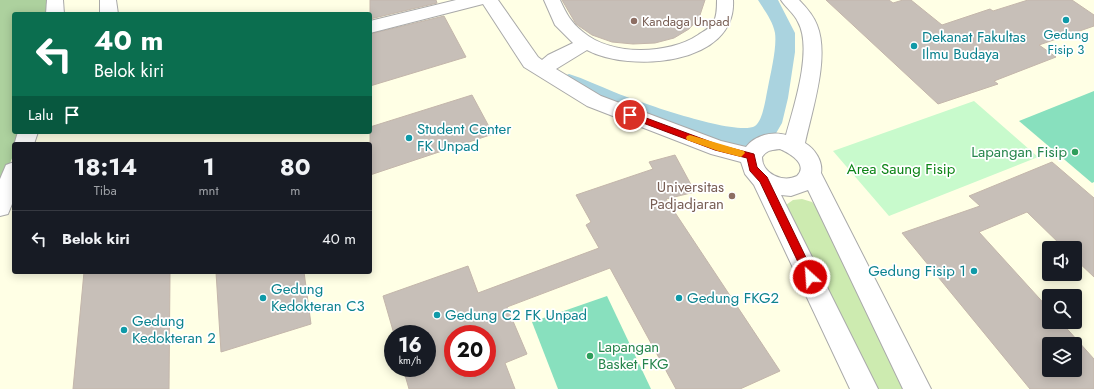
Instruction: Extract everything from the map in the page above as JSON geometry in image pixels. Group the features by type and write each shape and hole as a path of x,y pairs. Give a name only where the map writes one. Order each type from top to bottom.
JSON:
{"lane":[{"path":"54,12 55,0"},
{"path":"108,0 109,12"},
{"path":"372,26 478,0"},
{"path":"489,0 531,62 594,101 718,148 751,156"},
{"path":"552,0 557,16 569,31 587,43 610,52 636,56 662,56 686,50 706,41 719,28 726,13 725,0"},
{"path":"789,0 807,22 810,30 812,58 794,146"},
{"path":"543,70 555,60 587,43"},
{"path":"864,389 763,180 753,168 751,156 756,147 767,142 781,141 794,146 805,154 810,164 811,174 917,389"},
{"path":"763,180 774,185 786,187 797,186 806,181 811,174"},
{"path":"0,207 12,176"}],"shaded area":[{"name":"Universitas Padjadjaran","path":"0,0 1094,0 1094,389 0,389"}],"green space":[{"path":"0,0 51,0 51,12 12,12 12,134 20,134 18,142 12,142 12,158 0,190"},
{"name":"Lapangan Fisip","path":"1094,91 1094,182 1092,183 1019,121"},
{"name":"Area Saung Fisip","path":"974,101 1038,157 889,216 833,151"},
{"path":"802,199 812,202 816,206 907,389 869,389 786,209 786,205 793,200"},
{"name":"Lapangan Basket FKG","path":"607,296 651,389 558,389 532,322"}],"building":[{"path":"370,0 436,0 437,3 372,19 372,12 370,12"},
{"name":"Kandaga Unpad","path":"562,0 705,0 699,18 689,29 674,38 655,43 633,44 612,42 592,35 576,24"},
{"path":"826,0 889,0 893,3 903,0 911,0 942,25 990,9 993,11 1028,0 1072,0 1094,15 1094,26 1039,45 1056,57 994,81 998,84 938,104"},
{"path":"444,16 466,57 372,85 372,34"},
{"name":"Student Center FK Unpad","path":"472,95 493,134 372,174 372,142 370,142 370,134 372,134 372,126"},
{"path":"675,155 695,192 666,199 780,371 740,389 676,389 610,268 507,307 527,354 505,363 515,389 409,389 406,377 436,377 436,325 391,325 383,296 468,266 478,293 599,248 586,225 591,222 576,195 653,169 649,162"},
{"name":"Gedung Fisip 1","path":"1052,162 1094,198 1094,277 1082,266 1082,241 1057,241 1027,212 979,232 1042,301 1042,329 1067,329 1074,337 1042,337 1042,377 1082,377 1082,346 1094,359 1094,389 1030,389 902,233 980,206 969,196"},
{"name":"Gedung Kedokteran 2","path":"84,274 170,274 169,389 73,389"},
{"name":"Gedung Kedokteran C3","path":"216,274 304,274 311,324 221,352"}],"waterway":[{"path":"569,82 626,105 723,135 746,137 758,135 767,129 773,113 780,82 785,40 784,29 768,0"}],"slow traffic":[{"path":"690,138 718,148 741,153"}],"place":[{"name":"Gedung Fisip 3","path":"1066,20"},
{"name":"Kandaga Unpad","path":"634,21"},
{"name":"Dekanat Fakultas Ilmu Budaya","path":"914,46"},
{"name":"Student Center FK Unpad","path":"409,138"},
{"name":"Lapangan Fisip","path":"1075,152"},
{"name":"Universitas Padjadjaran","path":"732,196"},
{"name":"Gedung Fisip 1","path":"974,271"},
{"name":"Gedung Kedokteran C3","path":"263,298"},
{"name":"Gedung FKG2","path":"679,298"},
{"name":"Gedung C2 FK Unpad","path":"437,315"},
{"name":"Gedung Kedokteran 2","path":"124,330"},
{"name":"Lapangan Basket FKG","path":"590,356"}],"route":[{"path":"630,115 718,148 751,156 753,168 763,180 810,277"}]}
